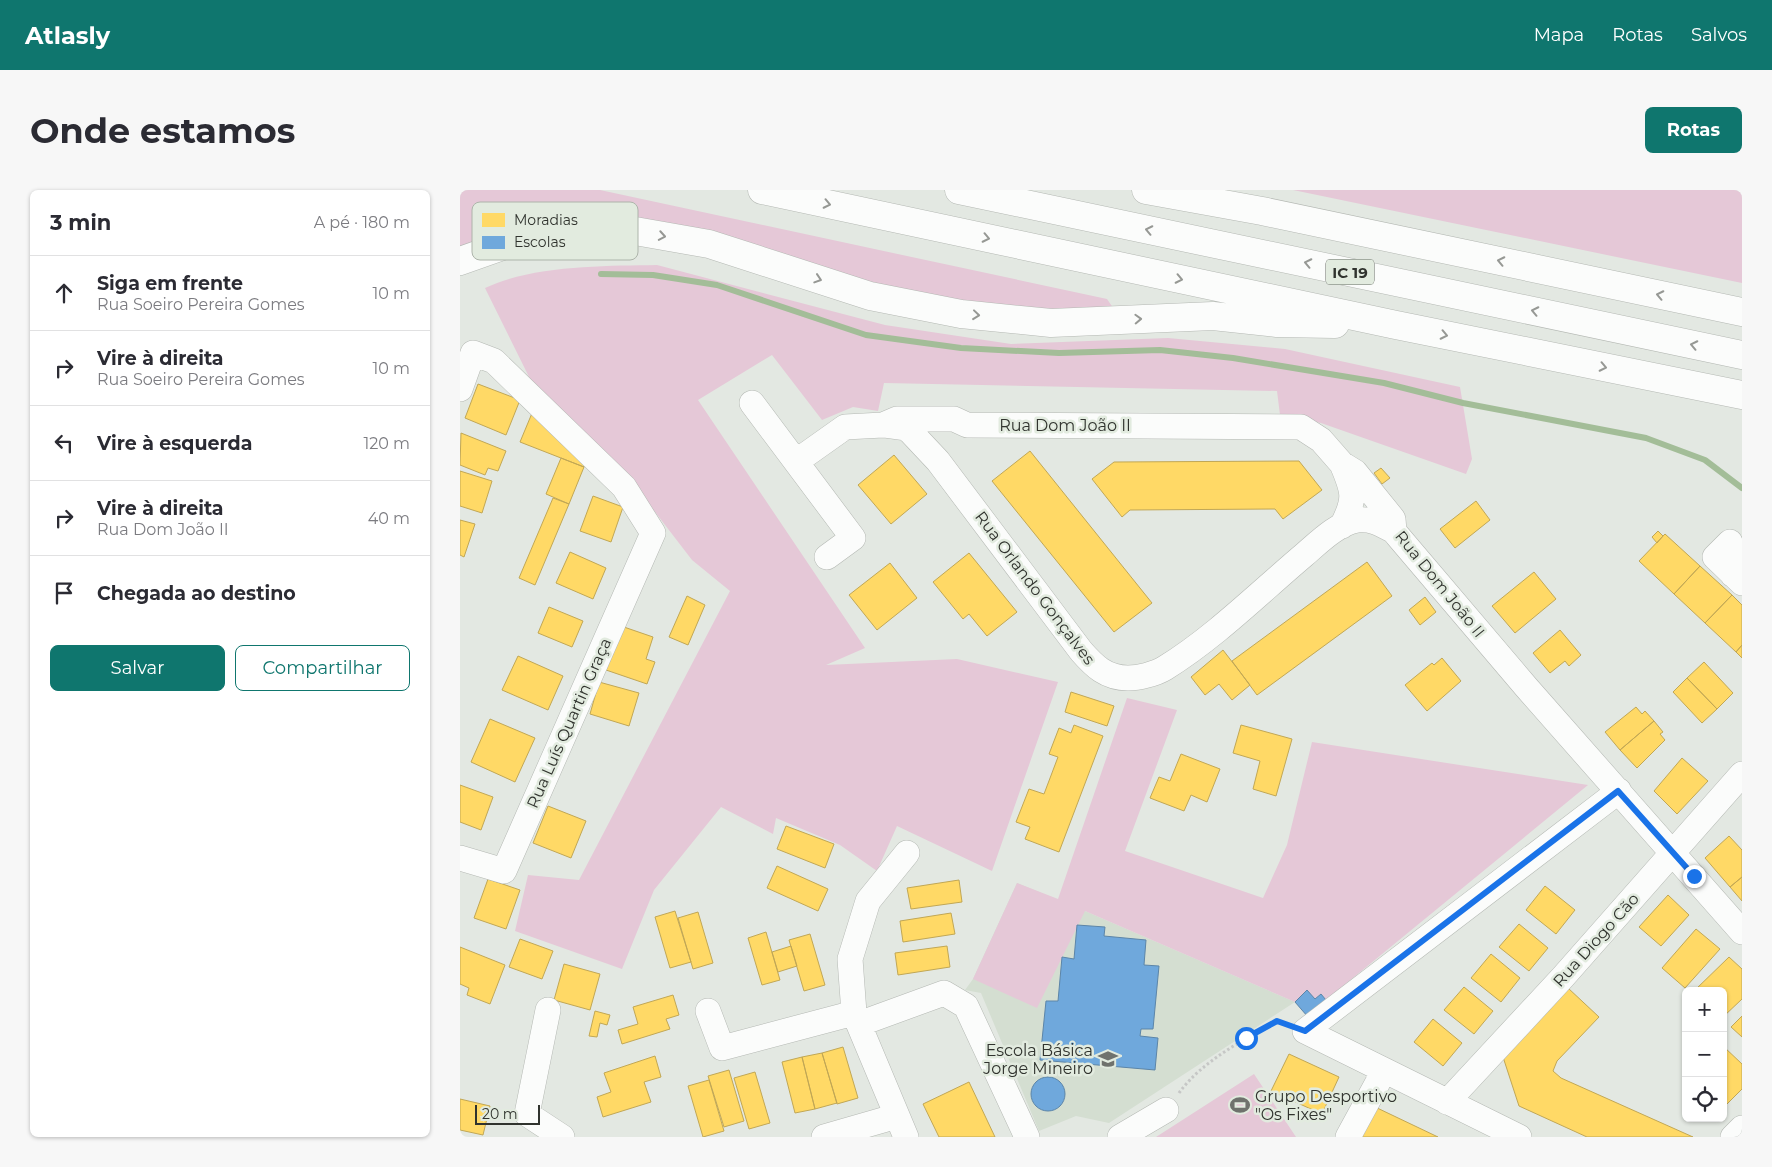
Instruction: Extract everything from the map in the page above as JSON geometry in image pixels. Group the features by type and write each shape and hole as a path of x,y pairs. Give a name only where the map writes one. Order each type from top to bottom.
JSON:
{"highway":[{"path":"762,190 1396,325 1742,395"},
{"name":"IC 19","path":"959,190 1742,355"},
{"path":"1146,190 1262,211 1742,312"},
{"path":"1205,190 1262,211"},
{"path":"638,232 709,244 870,296 961,314 1051,322 1213,316 1277,323 1396,325"},
{"path":"460,261 472,257"}],"street":[{"name":"Rua Luís Quartin Graça","path":"460,389 473,354 494,360 624,487 653,533 504,871 460,858"},
{"path":"752,403 853,538 827,557"},
{"name":"Rua Dom João II","path":"797,461 845,427 884,425 897,419 954,419 967,425 1284,425 1301,427 1321,440 1342,464 1355,472 1393,519 1394,531 1742,932"},
{"name":"Rua Orlando Gonçalves","path":"884,425 907,428 938,461 1081,651 1095,668 1112,676 1128,678 1164,669 1211,634 1320,541 1342,526 1358,520 1375,521 1394,531"},
{"path":"938,461 940,444 948,432 967,425"},
{"path":"1342,464 1352,487 1352,506 1342,526"},
{"name":"Rua Diogo Cão","path":"1447,1102 1674,853 1742,774"},
{"path":"1519,1137 1305,1031 1618,791"},
{"path":"824,1137 901,1126 857,1018 850,959 868,902 907,853"},
{"path":"708,1011 722,1048 857,1018 944,993 966,1006 1028,1137"},
{"path":"548,1010 527,1114 562,1137"},
{"path":"1348,1137 1384,1071"},
{"path":"1120,1137 1166,1110"},
{"path":"1733,1137 1742,1128"}],"path":[{"path":"1166,1110 1184,1086 1203,1069 1246,1038 1277,1021 1305,1031"}],"shaded area":[{"path":"460,190 600,190 1107,299 1116,312 972,308 863,284 772,250 638,224 638,202 472,202 472,245 460,251"},
{"path":"1293,190 1742,190 1742,283"},
{"path":"657,265 885,325 1011,344 1168,338 1285,349 1460,387 1472,459 1466,474 1321,423 1280,415 1277,391 884,383 878,411 853,407 822,420 772,355 698,400 865,648 826,665 957,659 1058,682 992,871 897,826 877,871 840,845 776,818 773,834 721,807 654,890 622,969 515,931 528,875 579,880 730,591 692,560 632,482 535,389 485,288 504,280 547,271 570,268"},
{"path":"1127,698 1177,710 1125,851 1263,898 1287,845 1312,742 1588,785 1326,1000 1321,994 1315,999 1307,991 1295,1002 1085,911 1037,1008 973,979 1017,883 1058,899"},
{"name":"Escola Básica Jorge Mineiro","path":"1017,883 1295,1002 1109,1123 1076,1116 1039,1131 981,993 965,990 973,979"},
{"name":"Grupo Desportivo \"Os Fixes\"","path":"1254,1074 1296,1137 1156,1137"}],"building: Moradias":[{"path":"478,384 520,400 506,435 465,418"},
{"path":"535,406 589,454 584,467 520,442"},
{"path":"461,433 506,451 498,471 488,468 485,475 460,465"},
{"path":"1030,451 1152,603 1114,632 992,481"},
{"path":"894,455 927,494 891,524 858,485"},
{"path":"561,458 584,467 569,504 546,494"},
{"path":"1299,461 1322,490 1283,519 1275,509 1130,510 1122,517 1092,479 1114,462"},
{"path":"1381,468 1390,478 1382,484 1374,473"},
{"path":"460,471 492,481 482,513 460,506"},
{"path":"593,496 623,507 611,542 580,531"},
{"path":"553,498 569,504 535,585 519,578"},
{"path":"1476,501 1490,520 1455,548 1440,529"},
{"path":"460,520 475,524 464,557 460,555"},
{"path":"1658,531 1663,536 1657,543 1652,537"},
{"path":"1665,534 1700,566 1674,594 1639,561"},
{"path":"570,552 606,568 593,599 556,583"},
{"path":"969,553 1017,612 987,636 969,614 963,619 933,582"},
{"path":"1367,562 1392,596 1257,695 1232,661"},
{"path":"890,563 917,598 877,630 849,595"},
{"path":"1700,566 1732,595 1705,623 1674,594"},
{"path":"1534,572 1556,599 1515,633 1492,606"},
{"path":"1732,595 1742,605 1742,645 1736,652 1705,623"},
{"path":"687,596 705,605 688,645 669,637"},
{"path":"1425,597 1436,612 1420,625 1409,610"},
{"path":"549,607 583,621 572,647 538,633"},
{"path":"621,626 653,637 646,659 655,662 647,684 606,670"},
{"path":"1560,630 1581,655 1569,666 1565,661 1550,673 1533,653"},
{"path":"1742,645 1742,658 1736,652"},
{"path":"1223,650 1250,685 1232,700 1219,684 1205,695 1191,677"},
{"path":"518,656 563,676 548,710 502,690"},
{"path":"1442,658 1461,681 1427,711 1405,685 1432,663 1434,665"},
{"path":"1704,662 1733,693 1717,709 1687,678"},
{"path":"1687,678 1717,709 1702,723 1673,692"},
{"path":"599,682 639,693 629,726 590,714"},
{"path":"1071,692 1114,706 1107,726 1065,712"},
{"path":"1636,707 1642,714 1645,711 1654,721 1620,750 1605,732"},
{"path":"490,719 535,738 515,782 471,762"},
{"path":"1654,721 1663,732 1660,734 1665,740 1637,768 1620,750"},
{"path":"1074,725 1103,736 1059,852 1025,839 1030,827 1016,822 1029,789 1044,794 1058,757 1049,754 1059,728 1071,733"},
{"path":"1241,725 1292,739 1276,796 1253,789 1260,761 1233,753"},
{"path":"1181,754 1220,769 1207,802 1191,795 1184,811 1150,798 1159,777 1170,781"},
{"path":"1682,758 1708,781 1677,814 1654,791"},
{"path":"460,785 493,797 481,830 460,822"},
{"path":"548,806 586,821 571,858 533,843"},
{"path":"786,826 834,844 825,868 777,849"},
{"path":"1729,836 1742,850 1742,877 1730,887 1705,858"},
{"path":"777,866 828,889 818,911 767,888"},
{"path":"1742,877 1742,901 1730,887"},
{"path":"488,879 520,890 506,929 474,918"},
{"path":"959,880 962,902 911,909 907,888"},
{"path":"1545,886 1575,910 1556,934 1526,910"},
{"path":"1668,895 1689,915 1661,946 1639,927"},
{"path":"675,911 691,962 670,968 655,917"},
{"path":"698,912 713,963 693,969 678,918"},
{"path":"951,913 955,934 903,942 900,921"},
{"path":"1519,924 1548,948 1529,971 1499,947"},
{"path":"1696,929 1720,949 1686,987 1662,968"},
{"path":"766,932 780,980 762,985 748,938"},
{"path":"810,934 825,985 804,991 789,940"},
{"path":"520,939 553,951 542,979 509,967"},
{"path":"791,946 797,966 778,972 772,952"},
{"path":"947,946 950,967 898,975 895,953"},
{"path":"460,947 505,965 490,1004 467,995 469,988 460,984"},
{"path":"1491,954 1520,978 1501,1002 1471,978"},
{"path":"1729,957 1742,969 1742,999 1727,1013 1727,987 1698,987"},
{"path":"564,964 600,974 590,1010 554,1000"},
{"path":"1464,987 1493,1011 1474,1034 1444,1010"},
{"path":"1568,988 1599,1017 1557,1061 1553,1071 1561,1078 1693,1137 1587,1137 1519,1106 1503,1057"},
{"path":"673,995 679,1015 666,1019 670,1029 622,1044 618,1030 638,1024 633,1007"},
{"path":"595,1011 610,1015 607,1025 600,1023 597,1037 589,1036"},
{"path":"1742,1016 1742,1037 1731,1027"},
{"path":"1433,1019 1462,1043 1443,1066 1414,1042"},
{"path":"843,1047 858,1098 837,1104 822,1053"},
{"path":"1727,1050 1742,1064 1742,1089 1727,1104"},
{"path":"822,1053 837,1103 815,1109 802,1057"},
{"path":"1289,1054 1339,1077 1322,1114 1271,1091"},
{"path":"655,1056 661,1077 644,1082 651,1102 603,1117 597,1097 611,1092 604,1073"},
{"path":"802,1057 815,1109 795,1113 782,1062"},
{"path":"729,1070 744,1121 724,1127 708,1076"},
{"path":"755,1072 770,1123 749,1129 734,1078"},
{"path":"709,1080 724,1131 703,1137 688,1086"},
{"path":"969,1082 995,1137 939,1137 923,1104"},
{"path":"460,1099 490,1106 483,1135 460,1130"},
{"path":"1373,1106 1438,1137 1360,1137"}],"building: Escolas":[{"path":"1077,925 1105,927 1104,936 1146,940 1144,965 1159,966 1153,1029 1141,1029 1140,1036 1158,1038 1155,1070 1040,1060 1046,1001 1058,1001 1062,957 1074,959"},
{"path":"1307,990 1315,999 1321,994 1326,1000 1308,1017 1295,1002"},
{"path":"1048,1077 1055,1078 1060,1082 1064,1087 1064,1101 1060,1106 1055,1110 1048,1111 1041,1110 1036,1106 1032,1101 1031,1094 1032,1087 1036,1082 1041,1078"}],"waterway":[{"path":"601,274 653,275 717,285 866,335 961,348 1059,353 1160,350 1233,358 1384,383 1463,403 1646,438 1705,460 1742,488"}],"place":[{"name":"Escola Básica Jorge Mineiro","path":"1108,1059"},
{"name":"Grupo Desportivo \"Os Fixes\"","path":"1240,1105"}],"route":[{"path":"1246,1038 1277,1021 1305,1031 1618,791 1694,876"}]}
